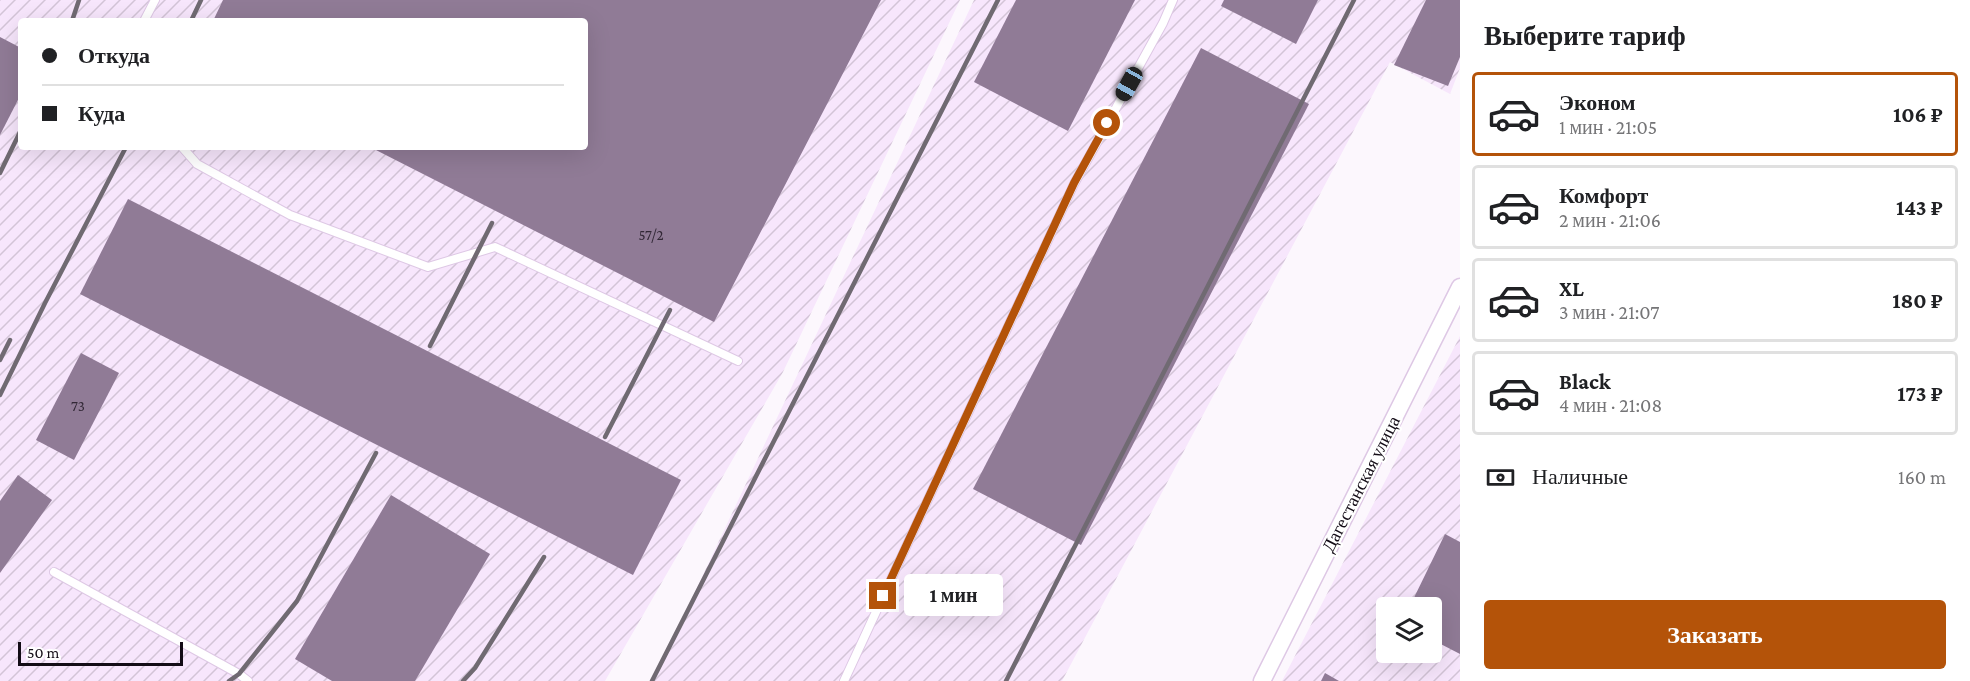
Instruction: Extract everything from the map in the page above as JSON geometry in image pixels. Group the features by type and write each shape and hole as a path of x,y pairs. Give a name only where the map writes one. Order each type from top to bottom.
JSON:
{"street":[{"name":"Дагестанская улица","path":"1262,681 1460,287"}],"lane":[{"path":"145,18 154,0"},
{"path":"844,681 1074,183 1163,23 1173,0"},
{"path":"185,150 197,164 290,215 428,267 495,247 738,361"},
{"path":"54,572 248,681"}],"shaded area":[{"path":"0,0 960,0 783,372 605,681 0,681"},
{"path":"974,0 1460,0 1460,68 1450,94 1390,62 1062,681 653,681"},
{"path":"1460,336 1460,681 1282,681"}],"building":[{"path":"223,0 881,0 714,322 376,150 588,150 588,18 214,18"},
{"path":"1016,0 1135,0 1068,131 974,82"},
{"path":"1224,0 1318,0 1296,44 1221,6"},
{"path":"1426,0 1460,0 1460,57 1448,86 1394,65"},
{"path":"0,37 18,46 18,100 0,135"},
{"path":"1201,48 1309,104 1081,545 973,489"},
{"path":"128,199 681,480 633,575 80,294"},
{"path":"81,353 119,373 74,460 36,440"},
{"path":"18,475 52,500 0,573 0,501"},
{"path":"391,495 490,554 415,681 332,681 295,659"},
{"path":"1445,534 1460,542 1460,654 1442,645 1442,597 1414,597"},
{"path":"1325,673 1339,681 1321,681"}],"railway":[{"path":"73,18 79,0"},
{"path":"192,18 201,0"},
{"path":"652,681 998,0"},
{"path":"1006,681 1354,0"},
{"path":"0,173 18,136"},
{"path":"0,395 124,150"},
{"path":"430,346 492,223"},
{"path":"605,437 670,310"},
{"path":"0,360 10,340"},
{"path":"229,681 239,674 297,601 376,453"},
{"path":"463,681 475,668 544,557"}],"route":[{"path":"883,596 1074,183 1107,123"}]}
